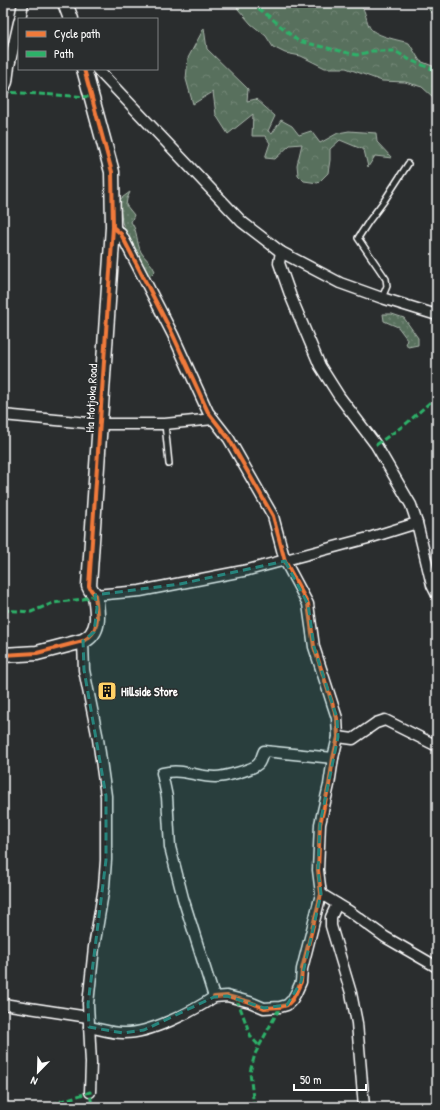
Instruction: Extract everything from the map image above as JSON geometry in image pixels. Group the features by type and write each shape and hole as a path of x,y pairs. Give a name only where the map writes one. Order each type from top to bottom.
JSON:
{"street":[{"path":"19,18 23,3"},
{"path":"65,3 71,18"},
{"path":"3,91 7,82 18,25"},
{"name":"Ha Motjoka Road","path":"83,641 94,632 97,616 95,595 89,586 99,455 99,424 113,227 112,172 84,70"},
{"path":"98,70 242,222 281,252 335,280 382,298 437,315"},
{"path":"3,1004 89,1022 123,1033 144,1030 192,1010 214,997 227,996 250,1002 264,1008 287,1005 292,1000 301,982 302,969 321,894 318,870 320,824 338,737 337,718 314,647 308,604 285,561 272,516 229,439 208,412 173,335 121,234 113,227"},
{"path":"281,252 279,263 291,297 320,366 339,396 376,445 411,506 432,585 437,595"},
{"path":"3,415 99,424 164,424 213,419"},
{"path":"95,595 140,591 285,561 417,524"},
{"path":"3,655 37,653 83,641 84,670 98,739 106,796 106,860 104,887 94,947 88,1004 91,1063 90,1092"},
{"path":"338,737 352,739 376,723 385,720 437,746"},
{"path":"214,997 183,898 170,847 167,796 162,773 186,771 215,777 247,770 259,763 264,751 333,758"},
{"path":"321,894 385,937 437,967"},
{"path":"337,904 331,917 331,926 351,993 357,1023 364,1107"}],"lane":[{"path":"382,298 387,286 386,279 358,238 408,164"},
{"path":"164,424 169,464"}],"highlighted area":[{"path":"285,561 308,604 314,647 337,718 338,737 320,824 318,870 321,894 301,982 287,1005 264,1008 227,996 214,997 144,1030 123,1033 89,1027 88,1004 106,860 106,796 84,670 83,641 94,632 97,608 95,595 180,584"}],"green space":[{"path":"236,3 358,3 364,11 371,29 381,35 409,43 420,61 437,69 437,107 433,97 422,87 405,82 382,81 346,68 325,68 301,56 285,53 273,47 266,36 251,24 238,9"},
{"path":"437,3 437,17 429,10 430,5"},
{"path":"204,28 207,49 248,89 247,101 256,99 275,116 268,131 272,134 281,120 292,126 299,135 311,131 320,143 338,133 349,131 376,133 377,142 392,158 375,156 368,167 364,150 340,140 330,149 328,173 318,183 304,181 298,175 297,165 302,144 290,145 275,159 265,158 270,143 265,136 252,136 253,114 228,134 216,115 213,92 193,104 186,79 188,58"},
{"path":"130,192 126,205 134,215 131,222 135,229 141,252 155,271 150,276 147,276 132,252 122,222 119,200"},
{"path":"383,314 392,314 404,318 418,338 418,345 408,347 406,343 407,339 398,327 384,321"}],"marked path":[{"path":"251,3 298,41 357,55 372,51 395,51 410,60 437,71"},
{"path":"3,92 91,97"},
{"path":"376,445 407,423 437,396"},
{"path":"3,610 31,612 53,603 83,599 95,595"},
{"path":"237,999 251,1037 259,1046"},
{"path":"254,1107 250,1072 255,1054 280,1007"},
{"path":"43,1107 90,1092 92,1107"}],"cycle path":[{"path":"3,655 37,653 83,641 93,632 97,621 95,595 89,586 113,227 112,172 84,70"},
{"path":"113,227 121,234 173,335 208,412 229,439 273,516 285,561 308,604 314,647 337,718 338,737 320,824 318,870 321,894 302,969 301,982 292,1000 287,1005 280,1007 264,1008 250,1002 227,996 214,997"}],"place":[{"name":"Hillside Store","path":"107,691"}]}
